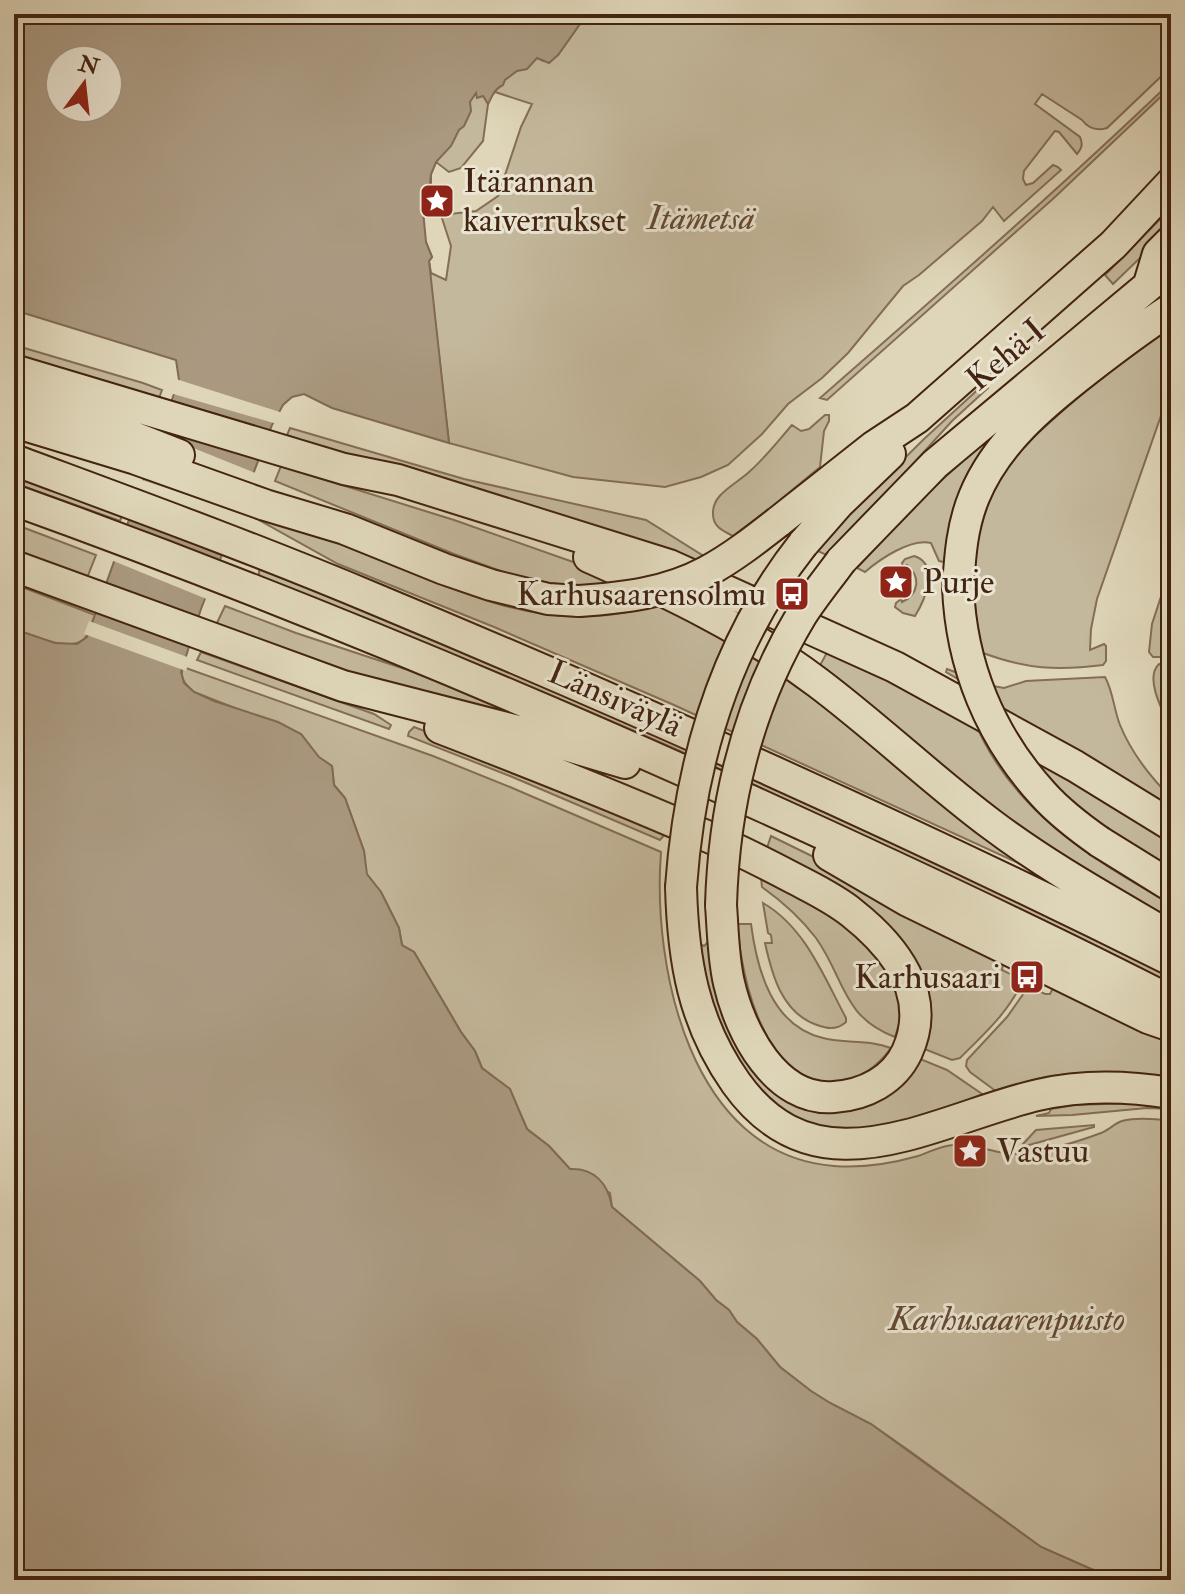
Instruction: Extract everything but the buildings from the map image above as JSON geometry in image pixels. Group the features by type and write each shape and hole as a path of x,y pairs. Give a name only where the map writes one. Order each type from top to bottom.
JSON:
{"highway":[{"name":"Kehä I","path":"917,418 1113,245 1171,183"},
{"path":"1138,330 1163,284 1158,254 1171,241"},
{"name":"Kehä I","path":"343,686 370,702 586,784 727,845 822,893 850,911 894,955 910,980 915,997 916,1025 905,1057 884,1081 866,1091 825,1098 802,1092 784,1081 767,1065 753,1044 729,985 721,905 724,853 729,817 734,786 751,720 790,635 841,561 935,464 1163,284"},
{"path":"1171,309 1138,330 1068,385 1023,424 994,460 974,496 967,518 958,587 959,616 968,661 989,715 1025,773 1045,797 1073,822 1132,864 1171,886"},
{"path":"14,370 344,469 398,480 669,565 895,667 1075,766 1171,825"},
{"path":"14,390 140,450 444,569 548,599 579,601 648,593 681,584 705,573 778,522 873,447 917,418"},
{"path":"917,418 886,459 838,504 803,544 770,589 716,701 693,791 681,887 682,925 690,977 706,1032 732,1077 762,1113 783,1128 832,1144 887,1140 1037,1095 1098,1088 1171,1093"},
{"path":"14,422 140,450"},
{"name":"Länsiväylä","path":"14,460 401,610 798,782 1171,960"},
{"path":"344,469 394,491 577,552 633,576 723,622 817,681 1014,840 1081,885 1171,937"},
{"name":"Länsiväylä","path":"14,500 115,536 375,638 637,749 936,885 1171,1001"},
{"path":"14,510 115,536"},
{"path":"14,566 343,686 535,736 659,775 805,841 908,901 1148,1018 1171,1026"}],"green space":[{"name":"Itämetsä","path":"587,14 896,14 906,18 908,14 1171,14 1171,67 1103,129 1090,127 1042,94 1035,104 1080,137 1082,146 1077,154 1055,131 1024,171 1023,179 1026,185 1033,183 1053,165 1061,170 1004,221 993,207 982,221 903,286 848,353 788,404 762,434 728,465 701,477 665,487 573,477 449,443 426,242 432,257 429,261 431,273 446,280 451,246 441,215 476,211 498,196 532,104 495,92 488,104 483,141 461,168 449,172 436,162 431,185 387,173 518,47 543,61 558,55"},
{"path":"1171,82 1171,87 1055,197 827,400 820,398 1041,202"},
{"path":"1171,208 1171,228 1113,284 1105,275"},
{"path":"1171,321 1171,387 1097,599 1091,629 1090,650 1104,644 1106,661 1103,665 1056,668 1013,662 983,653 975,604 976,555 987,507 997,485 1016,456 1037,434"},
{"path":"14,345 162,390 159,398 14,354"},
{"path":"984,384 988,388 952,421 829,556 813,549 924,439"},
{"path":"829,415 829,421 824,431 820,467 733,536 719,528 713,514 720,495 755,467 792,425 801,431 809,429"},
{"path":"290,428 464,479 646,520 710,560 694,561 300,440 287,435"},
{"path":"991,435 994,438 949,528 944,562 939,561 931,543 923,542 896,551 865,572 857,568 918,502"},
{"path":"281,466 454,520 610,575 757,652 1027,867 674,705 338,564 259,520 256,513 503,605 538,613 573,616 622,613 643,606 597,585 549,583 512,575 454,554 275,481"},
{"path":"14,475 122,516 120,521 14,483"},
{"path":"14,524 96,555 87,578 14,552"},
{"path":"914,556 927,566 928,574 926,592 915,616 895,607 896,603 908,599 915,590 915,575 902,563"},
{"path":"1171,566 1171,657 1153,657 1149,652 1152,624"},
{"path":"263,569 715,759 1012,898 1171,977 1171,985 736,776 519,682 259,576 259,571"},
{"path":"14,584 95,615 86,637 77,643 60,644 14,629"},
{"path":"225,606 487,700 554,731 377,684 216,625"},
{"path":"830,647 973,718 1008,779 1030,805 1082,849 1171,904 1171,925 1026,834 818,669"},
{"path":"201,652 374,714 391,725 389,729 197,660"},
{"path":"1159,664 1164,666 1162,669 1166,673 1171,669 1171,728 1154,686 1153,678"},
{"name":"Karhusaarenpuisto","path":"183,667 433,756 661,852 660,898 664,948 674,999 690,1048 714,1092 745,1128 785,1154 834,1166 866,1166 918,1156 953,1145 1016,1154 1083,1140 1122,1121 1171,1121 1171,1580 1116,1580 1041,1547 871,1424 830,1403 780,1367 700,1281 612,1207 610,1193 570,1169 549,1146 527,1129 509,1089 482,1068 475,1051 414,952 402,945 399,928 381,892 366,874 364,851 345,798 334,785 332,766 319,758 301,734 194,692 183,678"},
{"path":"947,669 1004,688 1026,681 1105,677 1125,736 1142,764 1171,798 1171,813 1016,719 987,696 946,672"},
{"path":"414,727 646,820 817,904 863,942 892,981 900,1012 895,1037 878,1029 854,1008 816,938 791,910 762,887 761,878 700,848 665,834 660,840 408,736"},
{"path":"1033,760 1171,836 1171,868 1093,821 1064,795"},
{"path":"771,836 830,865 1003,964 1002,970 1022,982 1017,993 994,1023 960,1058 952,1060 922,1048 926,989 765,854"},
{"path":"763,903 791,925 812,954 846,1018 843,1025 825,1027 805,1019 795,1012 780,992 765,943 772,943"},
{"path":"737,924 751,924 763,977 779,1009 791,1022 823,1038 874,1043 891,1048 886,1055 874,1067 853,1079 836,1082 814,1079 796,1070 780,1056 768,1038 750,996"},
{"path":"708,942 715,983 734,1039 758,1076 773,1091 791,1102 812,1109 836,1111 918,1058 947,1070 985,1096 938,1113 842,1134 783,1114 732,1059 706,992 699,943 704,946"},
{"path":"1029,986 1045,994 1050,994 1053,988 1171,1036 1171,1078 1112,1073 1067,1074 1038,1078 997,1092 970,1072 966,1066 967,1060 1007,1017"},
{"path":"1074,1105 1171,1105 1171,1109 1036,1116 1049,1113 1051,1109"},
{"path":"1094,1125 1029,1145 1023,1144 1036,1130"}],"shaded area":[{"path":"14,14 587,14 549,63 537,58 527,69 517,71 495,91 488,104 483,96 477,98 476,93 470,102 471,111 464,126 436,162 431,174 431,195 422,200 426,242 432,257 429,261 449,443 332,408 304,394 292,397 283,405 272,425 201,609 181,672 184,683 194,692 214,701 278,722 301,734 319,757 332,766 334,785 345,798 364,851 367,874 381,892 399,928 402,945 414,952 475,1051 482,1068 510,1089 527,1129 549,1146 570,1169 593,1174 603,1184 612,1207 700,1281 780,1367 811,1391 871,1424 1041,1547 1116,1580 14,1580 14,629 55,643 77,644 87,637 179,380 176,360 14,310"}],"pier":[{"path":"175,379 283,413 277,424 170,393"},
{"path":"156,433 258,474 244,509"},
{"path":"139,479 242,513 226,556 126,517"},
{"path":"124,523 224,561 209,600 111,560"},
{"path":"89,621 190,658 186,671 84,634"}],"place":[{"name":"Itärannan kaiverrukset","path":"437,201"},
{"name":"Purje","path":"896,582"},
{"name":"Karhusaarensolmu","path":"792,594"},
{"name":"Karhusaari","path":"1027,977"},
{"name":"Vastuu","path":"970,1151"}]}
